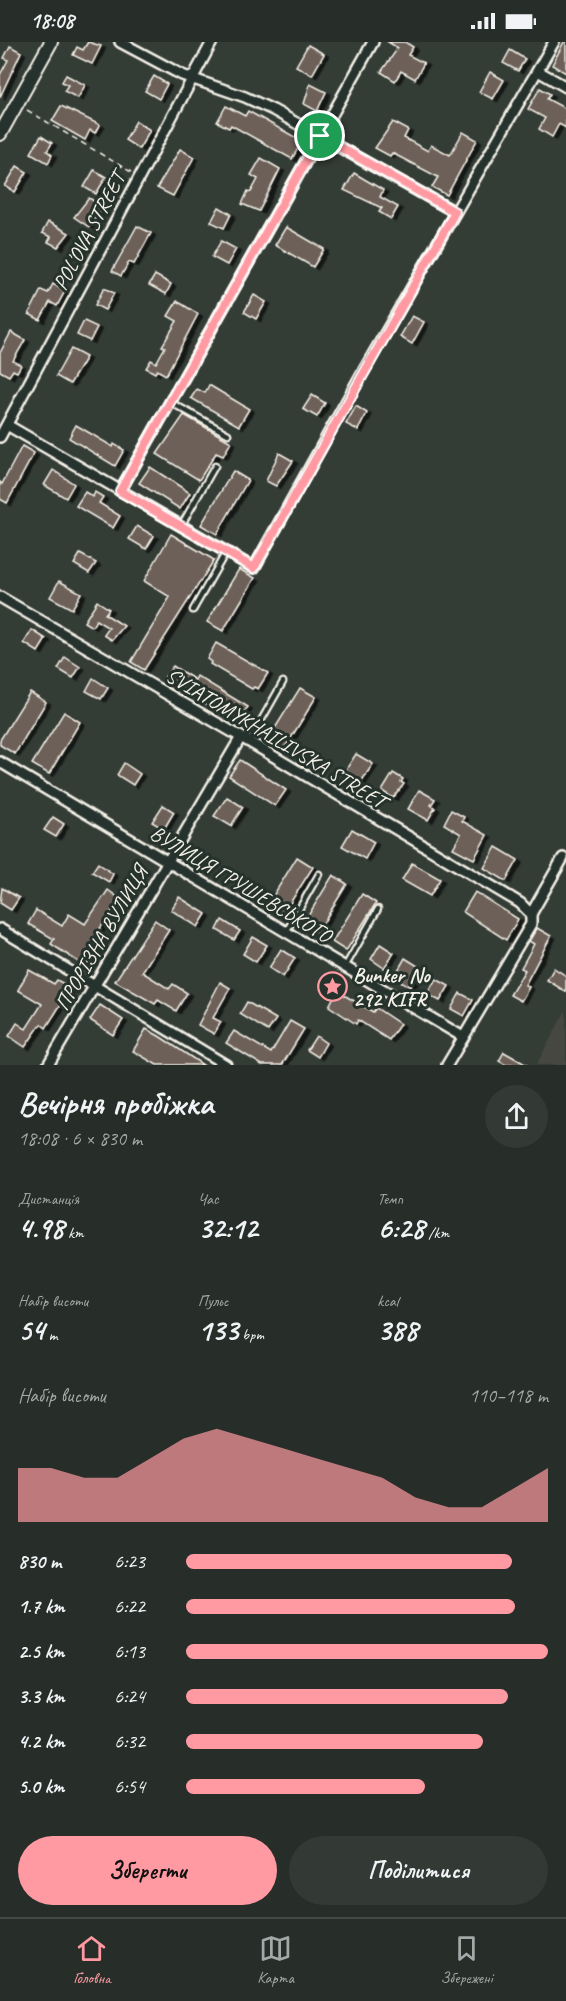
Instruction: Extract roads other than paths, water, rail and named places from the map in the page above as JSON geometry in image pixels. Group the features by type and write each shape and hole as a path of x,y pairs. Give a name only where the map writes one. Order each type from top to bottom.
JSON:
{"main road":[{"path":"0,134 51,42"}],"street":[{"path":"120,42 192,79 245,97 320,136 455,212"},
{"name":"POL'OVA STREET","path":"0,437 138,176 212,42"},
{"path":"120,491 373,42"},
{"path":"7,425 254,568 554,42"},
{"path":"538,71 566,87"},
{"name":"SVIATOMYKHAILIVSKA STREET","path":"0,597 245,739 520,903 531,914"},
{"name":"ПРОРІЗНА ВУЛИЦЯ","path":"48,1065 167,862 245,739"},
{"name":"ВУЛИЦЯ ГРУШЕВСЬКОГО","path":"0,762 463,1037"},
{"path":"447,1065 531,924 531,914 563,858"},
{"path":"0,929 226,1065"}],"lane":[{"path":"170,402 228,434"},
{"path":"181,526 215,466"},
{"path":"193,610 226,552"},
{"path":"245,739 283,682"},
{"path":"285,932 319,874"},
{"path":"344,967 378,909"}],"place":[{"name":"Bunker No 292 KIFR","path":"332,987"}]}
